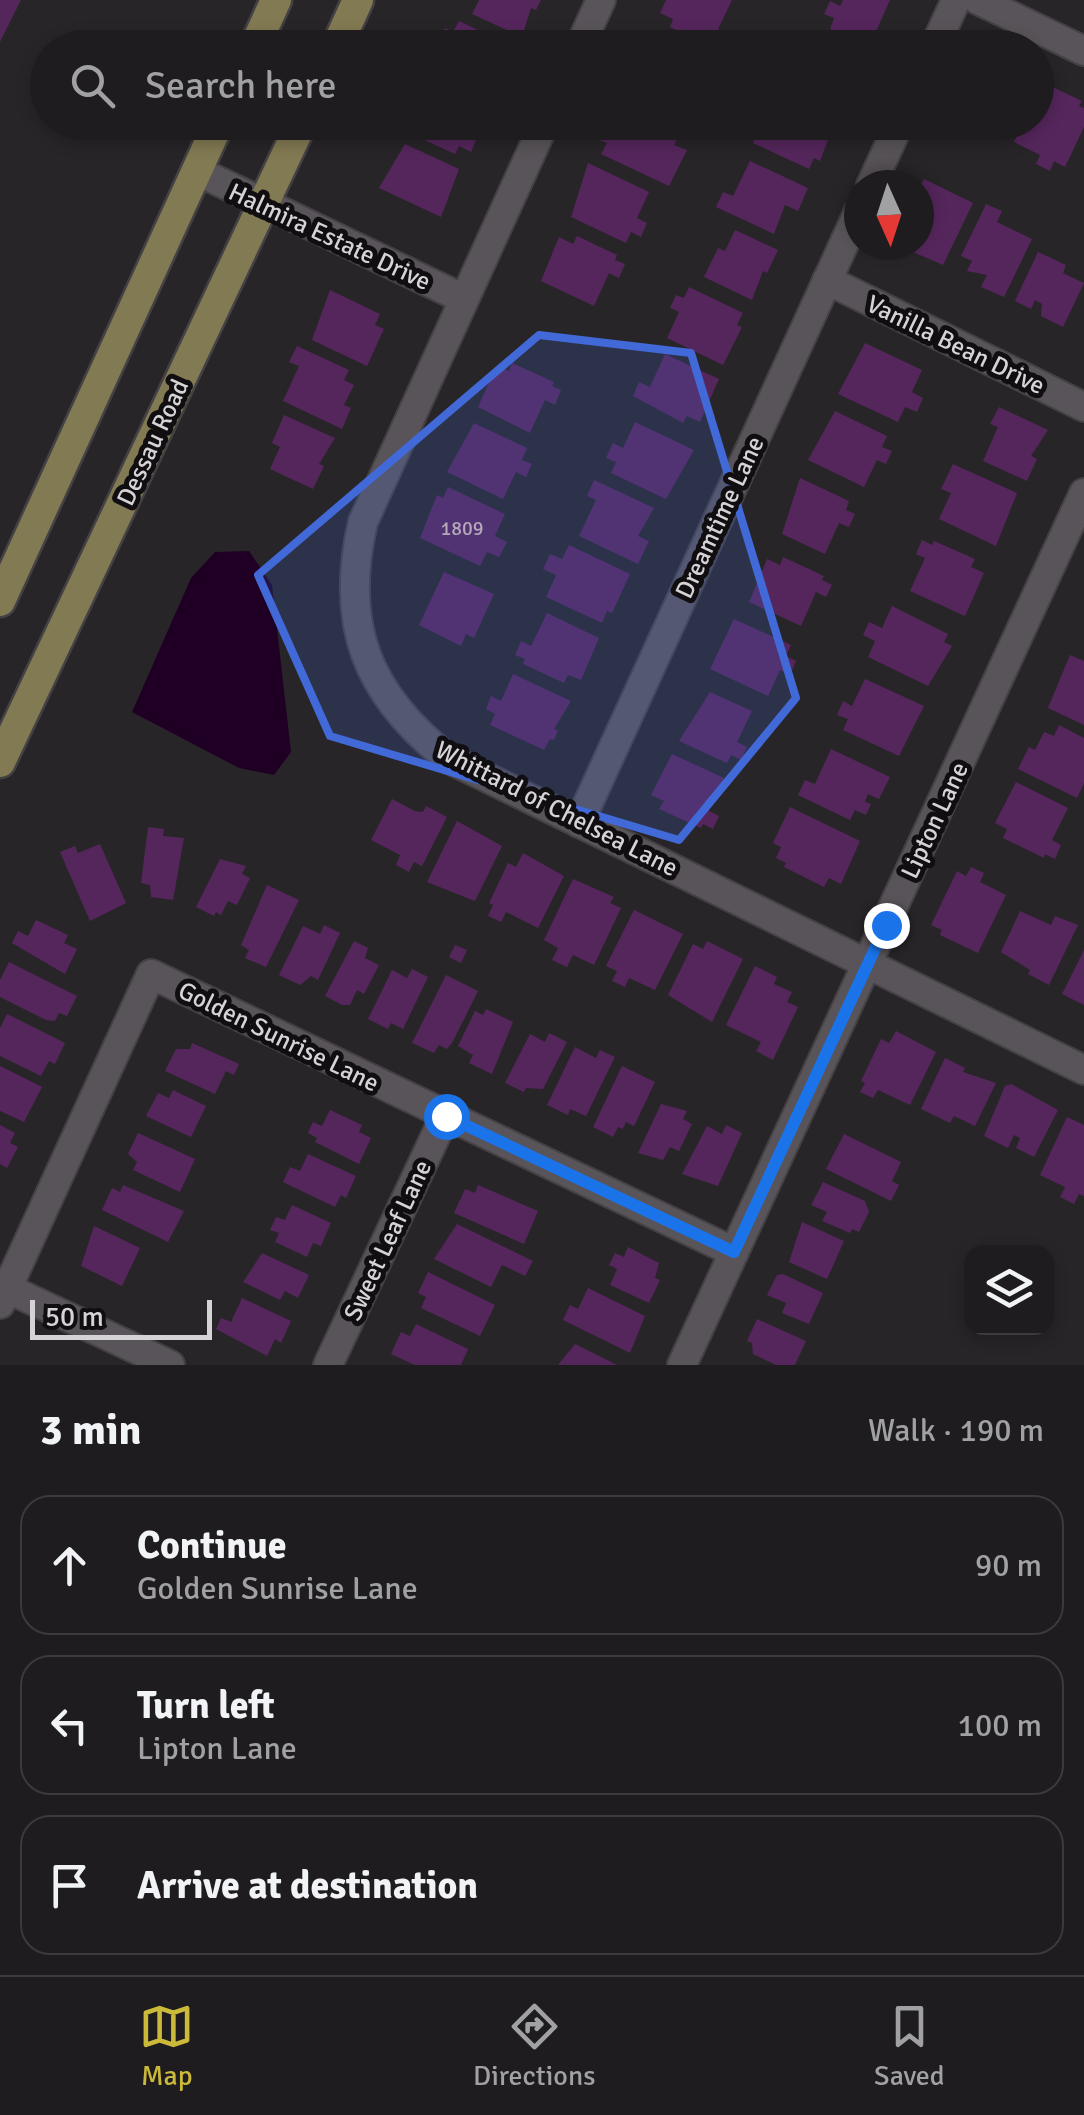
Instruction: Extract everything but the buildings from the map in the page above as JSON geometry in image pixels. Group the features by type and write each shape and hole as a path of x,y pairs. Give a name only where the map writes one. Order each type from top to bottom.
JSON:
{"main road":[{"path":"262,30 276,0"},
{"path":"344,30 358,0"},
{"path":"0,601 211,140"},
{"name":"Dessau Road","path":"0,762 294,140"}],"street":[{"path":"587,30 601,0"},
{"path":"942,30 956,0"},
{"path":"978,0 1040,30"},
{"path":"1054,37 1084,51"},
{"name":"Whittard of Chelsea Lane","path":"537,140 363,522 353,580 361,641 373,674 415,733 449,759 1084,1070"},
{"path":"878,170 892,140"},
{"name":"Halmira Estate Drive","path":"197,171 263,206 464,299"},
{"name":"Dreamtime Lane","path":"579,822 844,243"},
{"name":"Vanilla Bean Drive","path":"827,280 1084,407"},
{"name":"Lipton Lane","path":"682,1365 1084,493"},
{"name":"Golden Sunrise Lane","path":"2,1293 151,974 734,1252"},
{"name":"Sweet Leaf Lane","path":"328,1365 446,1116"},
{"path":"2,1293 170,1365"}],"highlighted area":[{"path":"539,335 691,353 796,698 679,840 330,736 258,575"}],"shaded area":[{"path":"249,551 272,585 291,752 274,775 239,768 132,712 191,578 215,552"}],"route":[{"path":"446,1116 734,1252 886,925"}]}
